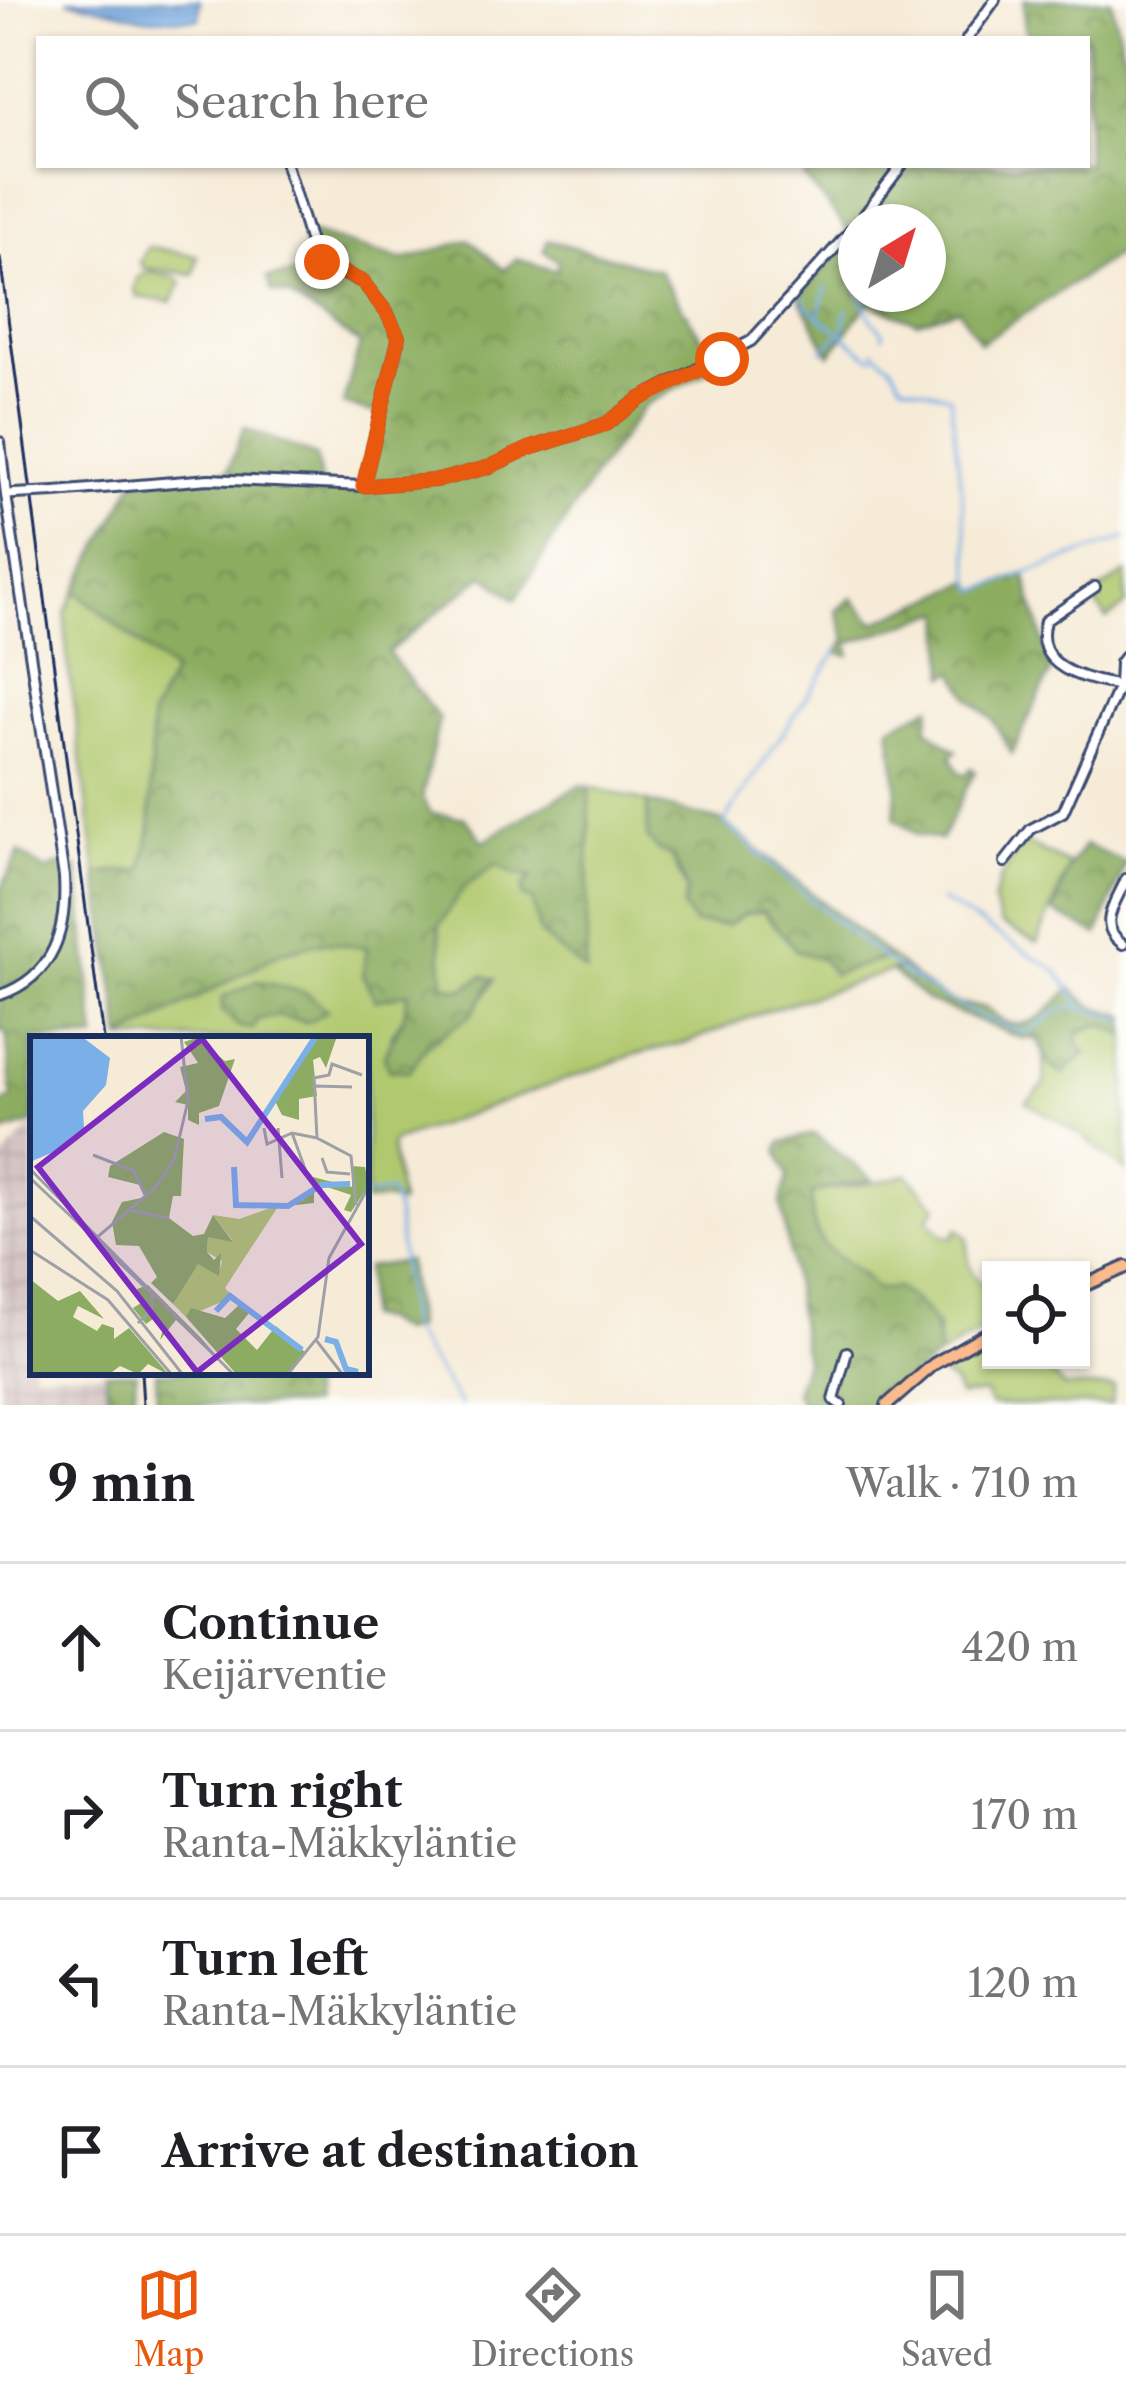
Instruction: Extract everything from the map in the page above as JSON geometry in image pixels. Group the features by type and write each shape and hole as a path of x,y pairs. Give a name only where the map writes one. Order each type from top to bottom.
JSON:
{"main road":[{"path":"1090,1283 1126,1267"},
{"path":"887,1405 934,1364 982,1336"}],"street":[{"path":"969,36 995,0"},
{"path":"287,168 312,249 332,268 363,282 399,338 363,486"},
{"path":"872,204 900,168"},
{"path":"10,495 209,479 363,486 456,476 606,424 640,399 752,341 838,245"},
{"path":"0,442 66,910 49,960 25,983 0,995"},
{"path":"1095,587 1045,621 1043,634 1054,665 1122,687"},
{"path":"1005,862 1024,835 1063,812 1122,687 1120,663 1126,655"},
{"path":"1123,944 1109,934 1107,925 1126,879"},
{"path":"841,1405 834,1400 847,1352"}],"shaded area":[{"path":"30,1128 30,1375 105,1375 109,1405 0,1405 0,1162"}],"green space":[{"path":"1024,0 1111,0 1126,62 1126,249 980,343 959,309 917,322 891,312 946,312 946,204 838,204 838,218 804,177 815,168 1090,168 1090,36 1030,36 1024,29"},
{"path":"304,235 403,260 470,240 504,270 516,259 557,271 558,261 544,251 548,240 658,270 719,365 645,405 516,599 484,575 388,652 439,719 422,798 431,813 465,818 483,841 582,785 590,787 586,972 540,934 532,900 523,898 522,888 531,877 513,874 497,864 464,887 439,926 444,984 461,990 483,976 495,979 472,1014 427,1045 410,1071 389,1070 384,1056 404,1016 408,993 375,1000 363,975 367,947 322,942 282,952 122,1036 97,874 142,870 151,830 151,717 173,672 76,591 135,480 228,471 244,428 316,456 322,487 365,489 383,416 343,404 360,344 288,295 272,292 267,278 306,273"},
{"path":"148,247 198,256 194,274 143,268 140,262"},
{"path":"838,251 838,312 861,312 830,355 799,297"},
{"path":"149,272 182,283 171,302 137,297 138,277"},
{"path":"1126,573 1126,605 1107,619 1091,596"},
{"path":"1025,574 1051,671 1012,754 955,671 946,676 943,611 849,643 850,655 838,653 846,640 837,610 852,598 875,623 972,581 978,591"},
{"path":"76,591 173,672 151,717 151,830 142,871 97,874 67,657 65,613"},
{"path":"931,707 927,729 957,751 951,756 959,772 975,771 941,840 916,834 895,818 897,786 890,727"},
{"path":"590,787 647,802 648,839 671,856 687,890 728,925 744,914 763,911 796,950 823,960 833,974 890,957 903,967 766,1011 691,1041 636,1054 394,1141 400,1204 383,1199 369,1201 369,1036 128,1036 282,952 322,942 368,947 363,975 408,992 404,1016 391,1036 410,1071 427,1045 472,1014 482,977 461,990 443,984 439,925 464,887 498,864 513,874 532,877 529,884 540,934 586,971","holes":["258,981 308,1022 280,1016 257,1019 247,987"]},
{"path":"647,802 724,822 890,957 833,974 823,960 796,950 763,911 744,914 728,925 694,924 683,909 687,890 672,856 648,839"},
{"path":"1026,843 1070,865 1037,943 1000,924 993,901 1000,879"},
{"path":"1085,845 1126,863 1098,935 1053,912 1070,865"},
{"path":"19,852 46,871 58,865 78,867 96,1036 30,1036 30,1124 0,1134 0,1105 12,1098 6,1031 0,1031 0,890"},
{"path":"903,967 943,997 986,1008 1012,1024 1040,1016 1071,988 1091,1006 1126,1016 1126,1036 1102,1024 1079,1031 1078,1045 1087,1053 1062,1074 1050,1066 1037,1039 1022,1038 928,1001 892,972"},
{"path":"258,981 307,993 327,1010 308,1022 280,1016 257,1019 253,1029 238,1026 222,1010 223,997"},
{"path":"1102,1024 1126,1036 1126,1171 1083,1136 1027,1102 1045,1084 1043,1048 1050,1066 1062,1074 1086,1053 1078,1046 1079,1032"},
{"path":"814,1134 872,1179 812,1193 812,1214 821,1241 876,1290 896,1288 916,1303 936,1331 939,1356 881,1405 802,1405 795,1392 805,1361 781,1201 788,1177 778,1150 782,1142"},
{"path":"907,1174 937,1206 928,1218 943,1236 953,1237 958,1228 968,1238 971,1269 982,1284 982,1330 939,1356 937,1327 826,1252 810,1216 812,1193"},
{"path":"407,1261 416,1327 401,1332 369,1318 369,1267"},
{"path":"982,1351 982,1369 1046,1369 1064,1387 1114,1387 1111,1405 990,1405 985,1393 959,1396 954,1384 942,1375"},
{"path":"105,1375 136,1375 134,1405 109,1405"},
{"path":"156,1375 307,1375 311,1405 157,1405"}],"water":[{"path":"67,0 200,0 199,19 145,18"}],"waterway":[{"path":"819,314 826,287"},
{"path":"804,298 806,306 874,357"},
{"path":"842,335 846,312"},
{"path":"868,312 882,336"},
{"path":"822,351 837,336"},
{"path":"874,351 892,366 902,383 950,396 977,591 1126,538"},
{"path":"838,650 724,822 864,944 940,996 981,1017 1025,1033 1066,1009 1126,1019"},
{"path":"940,900 1056,970 1081,1004"},
{"path":"369,1195 389,1192 396,1209 409,1328 460,1405"}],"railway":[{"path":"0,257 103,1036"},
{"path":"141,1375 143,1405"}],"route":[{"path":"322,262 363,282 399,338 363,486 440,480 489,467 606,424 640,399 722,359"}]}
